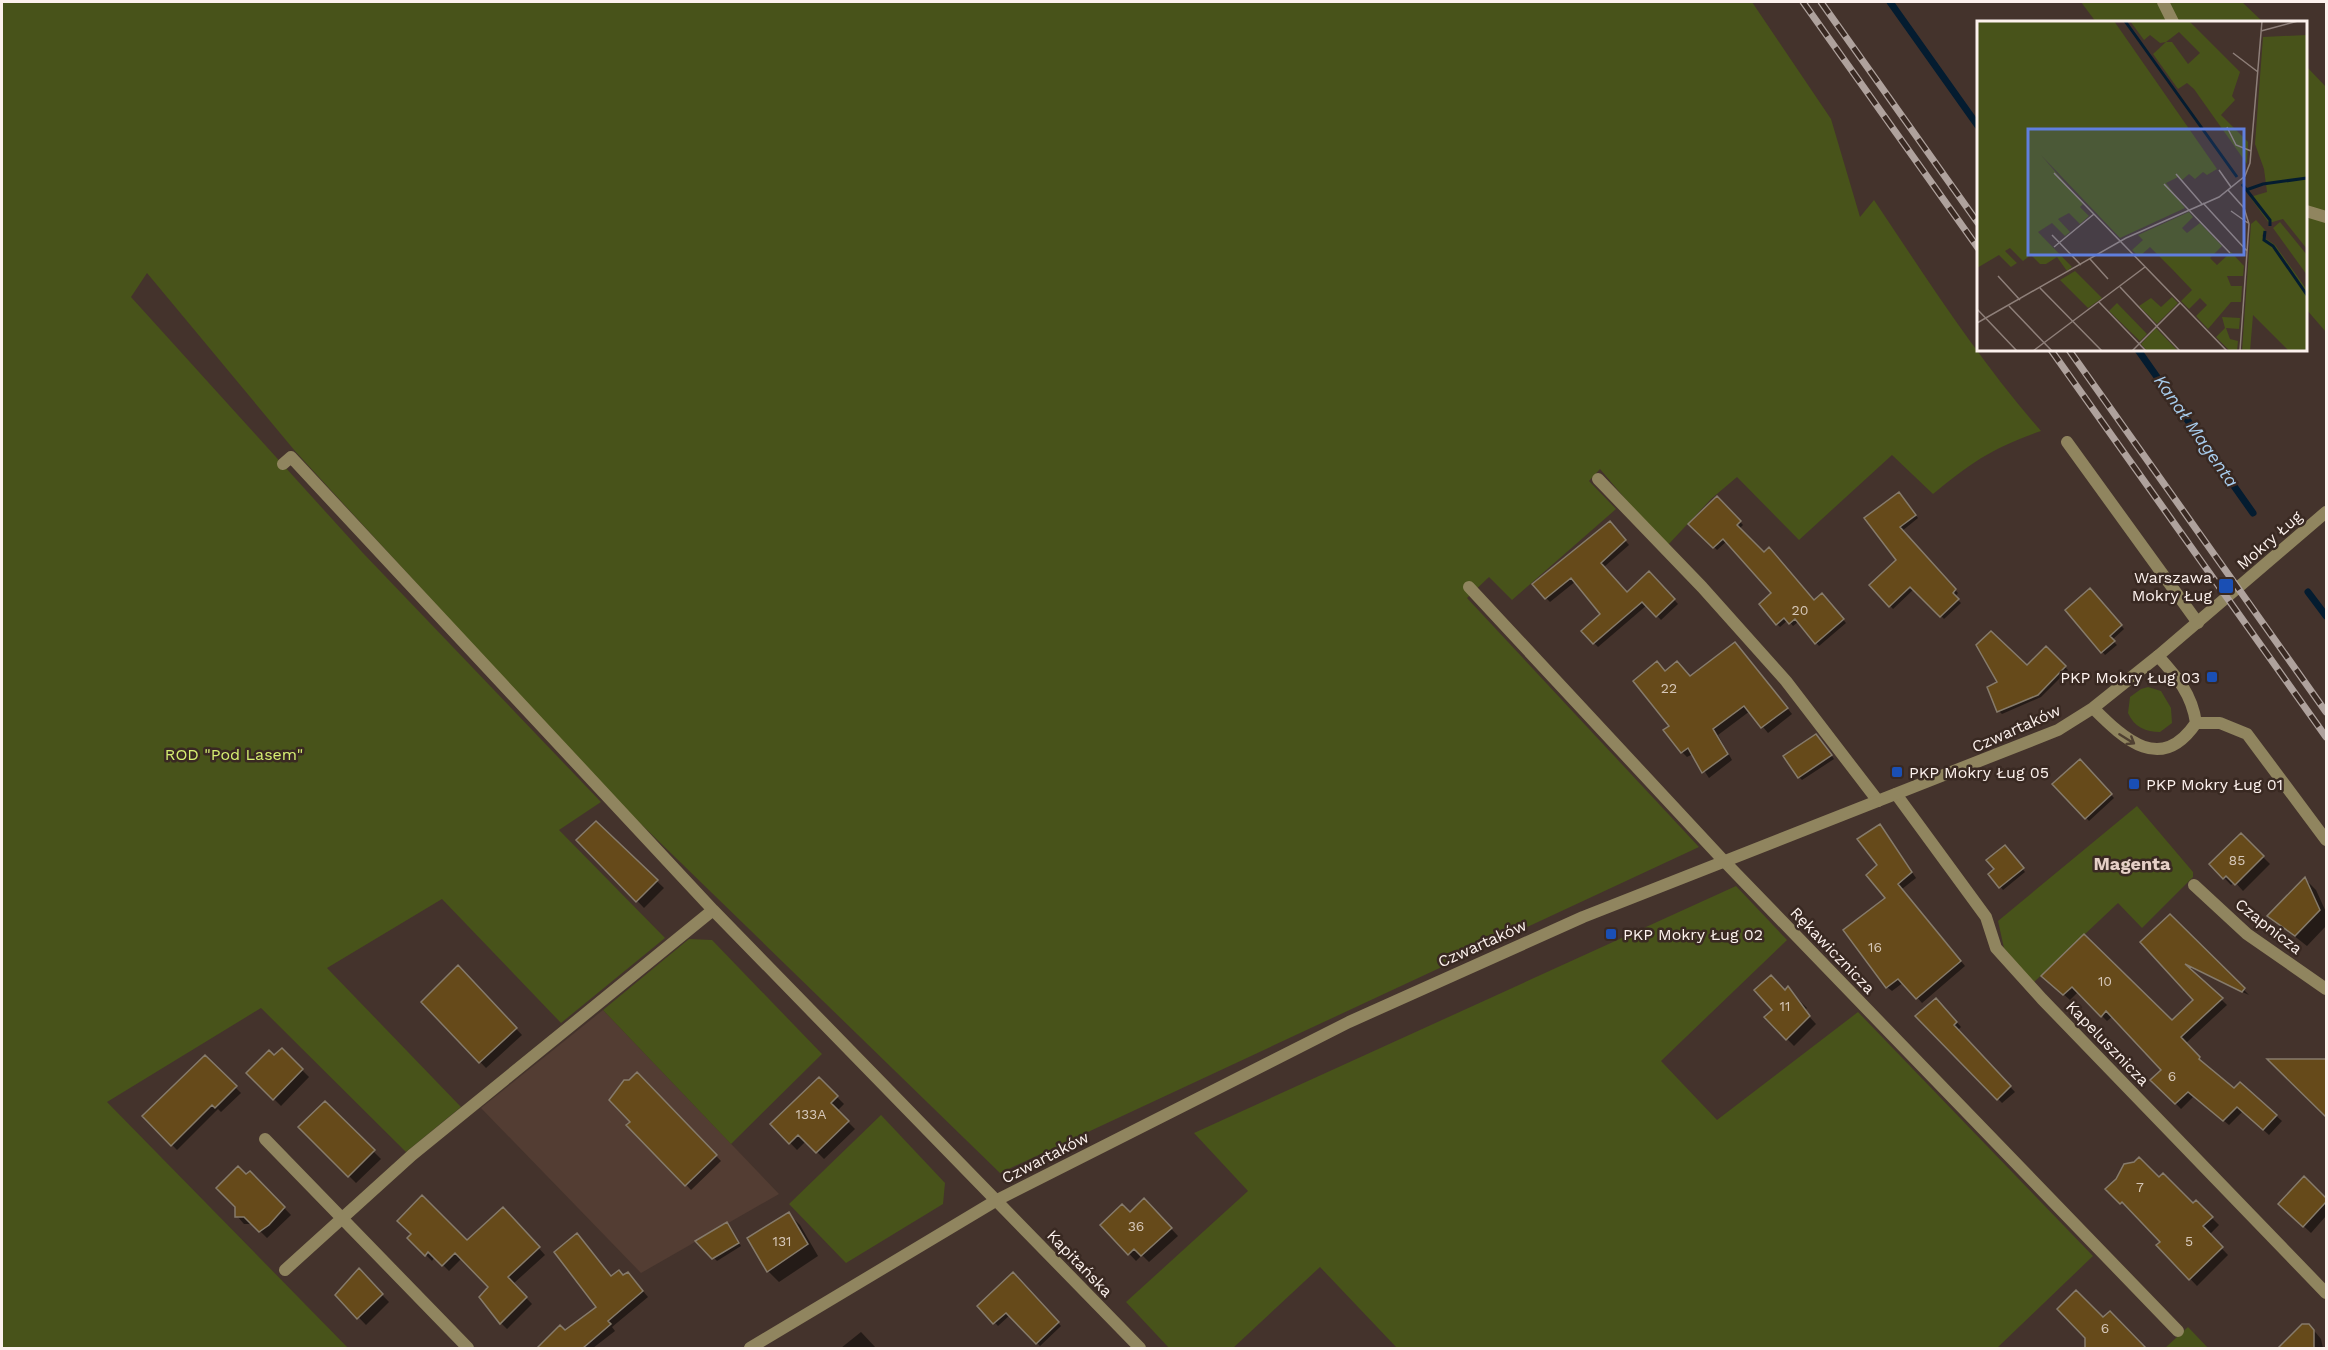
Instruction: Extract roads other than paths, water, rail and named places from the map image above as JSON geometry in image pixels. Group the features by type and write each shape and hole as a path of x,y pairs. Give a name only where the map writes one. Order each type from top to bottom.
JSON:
{"street":[{"path":"2163,2 2172,21"},
{"path":"2307,211 2326,217"},
{"path":"2067,442 2198,623"},
{"name":"Kapitańska","path":"283,464 291,457 539,730 1140,1348"},
{"path":"1598,479 1702,587 1786,681 1878,801"},
{"name":"Mokry Ług","path":"2234,593 2326,513"},
{"name":"Rękawicznicza","path":"1469,587 1723,860 2178,1332"},
{"name":"Czwartaków","path":"750,1348 997,1200 1349,1022 1505,950 1723,860 2058,730 2092,708 2234,593"},
{"path":"2092,708 2129,741 2155,749 2172,746 2186,737 2196,723 2194,709 2184,686 2158,656"},
{"path":"2196,723 2220,723 2247,734 2326,840"},
{"name":"Kapelusznicza","path":"1896,794 1986,917 1996,948 2042,999 2326,1293"},
{"name":"Czapnicza","path":"2194,885 2247,934 2326,989"},
{"path":"285,1270 340,1217 412,1155 713,910"},
{"path":"265,1138 468,1348"}],"waterway":[{"name":"Kanał Magenta","path":"1890,2 1977,125"},
{"name":"Kanał Magenta","path":"2139,351 2253,513"},
{"name":"Kanał Magenta","path":"2308,592 2326,616"}],"railway":[{"path":"1803,2 1977,247"},
{"path":"1821,2 1977,222"},
{"path":"2052,351 2326,737"},
{"path":"2070,351 2326,712"}],"place":[{"name":"Warszawa Mokry Ług","path":"2226,586"},
{"name":"PKP Mokry Ług 03","path":"2212,677"},
{"name":"PKP Mokry Ług 05","path":"1897,772"},
{"name":"PKP Mokry Ług 01","path":"2134,784"},
{"name":"PKP Mokry Ług 02","path":"1611,934"}],"district":[{"name":"Magenta","path":"2132,864"}],"park label":[{"name":"ROD \"Pod Lasem\"","path":"234,754"}]}
